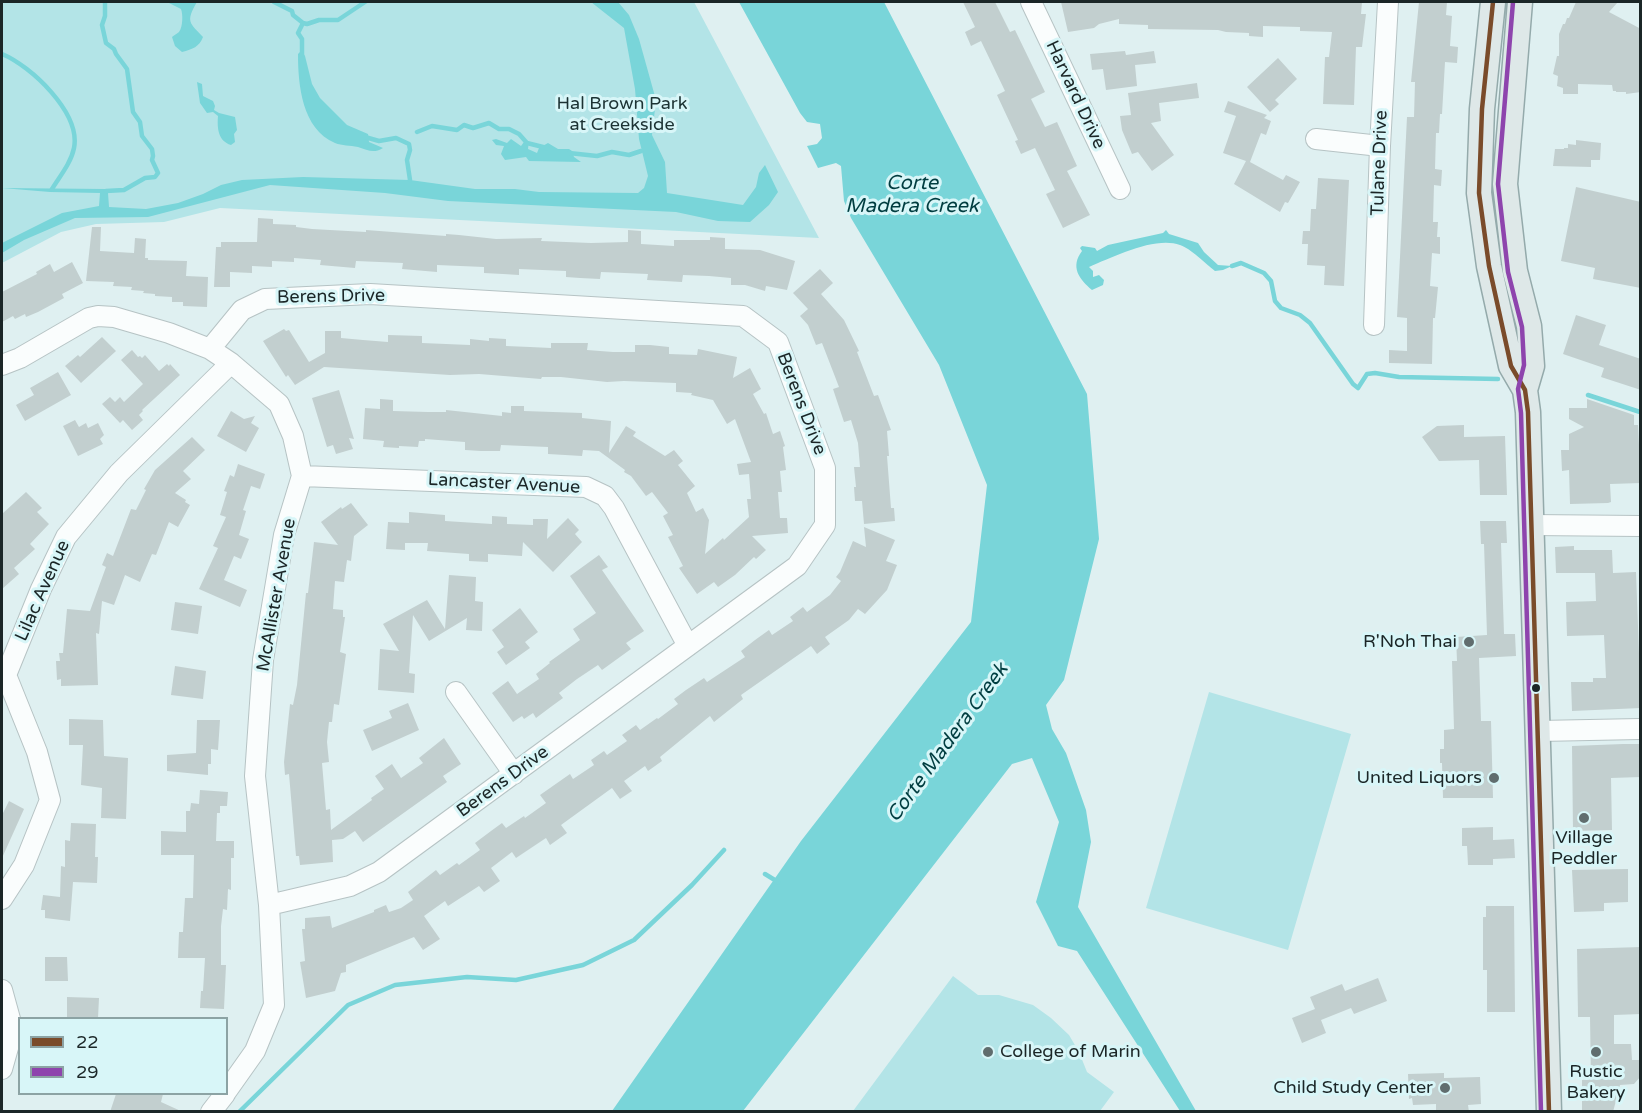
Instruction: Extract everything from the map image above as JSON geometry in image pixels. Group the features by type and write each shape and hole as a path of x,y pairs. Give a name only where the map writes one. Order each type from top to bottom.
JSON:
{"main road":[{"path":"1493,2 1482,109 1479,193 1487,252 1511,366 1525,390 1528,412 1549,1112"},
{"path":"1520,2 1505,184 1515,271 1529,326 1533,366 1525,390"},
{"path":"1487,252 1504,288 1519,338 1533,366"}],"street":[{"name":"Harvard Drive","path":"1031,2 1120,189"},
{"name":"Tulane Drive","path":"1374,325 1388,2"},
{"path":"1316,139 1380,146"},
{"name":"Berens Drive","path":"210,350 242,310 265,299 370,294 743,316 778,342 825,468 825,525 797,566 379,872 350,886 269,905"},
{"path":"2,365 20,358 79,322 98,316 123,319 169,333 210,350 231,363 279,404 292,436 302,476"},
{"name":"Lilac Avenue","path":"2,899 24,865 50,800 37,752 4,673 66,537 119,473 231,363"},
{"name":"Lancaster Avenue","path":"302,476 586,487 605,496 614,508 688,646"},
{"name":"McAllister Avenue","path":"228,1090 255,1051 274,1005 269,905 255,776 263,660 284,535 302,476"},
{"path":"1531,525 1641,526"},
{"path":"456,692 514,774"},
{"path":"1539,731 1641,729"},
{"path":"2,990 13,1030 2,1069"},
{"name":"McAllister Avenue","path":"211,1112 224,1095"}],"green space":[{"name":"Hal Brown Park at Creekside","path":"2,2 694,2 819,238 220,208 164,222 96,224 61,232 2,263"},
{"path":"1209,692 1351,734 1288,950 1146,908"},
{"name":"College of Marin","path":"953,976 978,995 999,995 1033,1005 1051,1018 1069,1035 1087,1072 1114,1092 1100,1111 853,1111"}],"water":[{"path":"167,2 197,2 190,18 203,37 195,47 182,52 175,46 172,37 180,30 182,11"},
{"path":"591,2 618,2 629,15 639,39 656,100 652,135 665,162 667,193 743,205 756,187 759,173 765,165 778,192 769,205 750,222 718,221 676,212 448,201 385,193 270,185 148,217 75,218 24,240 2,253 2,243 62,213 99,206 100,193 2,188 105,189 108,193 109,207 146,209 178,203 221,185 242,180 303,177 410,180 475,189 638,193 644,188 648,176 639,139 635,89 624,28"},
{"name":"Corte Madera Creek","path":"739,2 884,2 1087,394 1099,539 1064,680 1046,705 1052,729 1066,753 1086,810 1091,842 1078,907 1196,1111 1180,1111 1077,951 1058,946 1036,902 1059,822 1032,758 1012,764 743,1111 612,1111 801,841 971,622 987,485 939,365 851,218 844,201 841,166 836,163 818,168 807,146 817,144 822,138 820,124 807,122 800,113"},
{"path":"302,50 312,84 320,98 347,125 368,134 369,142 383,148 371,151 338,144 315,128 304,105 301,92 298,54"},
{"path":"197,82 202,84 203,96 213,101 214,110 235,117 237,130 234,134 235,142 231,145 221,137 218,129 218,116 213,112 207,113 200,103"},
{"path":"511,139 521,146 524,142 529,141 528,149 537,153 539,148 548,143 558,149 569,149 581,162 529,161 526,157 505,160 501,154 504,146 496,145 492,140 507,143"},
{"path":"1166,230 1169,234 1198,243 1218,265 1232,266 1215,271 1180,245 1159,243 1122,253 1089,267 1093,271 1093,277 1099,275 1104,280 1103,285 1092,290 1080,277 1076,267 1082,246 1095,248 1097,251 1108,245 1163,233"}],"building":[{"path":"963,2 995,2 1010,32 1015,30 1045,92 1031,99 1045,127 1057,122 1077,166 1067,171 1090,215 1063,228 1046,194 1055,190 1035,148 1021,154 1015,141 1018,140 997,95 1005,91 981,41 971,46 965,32 975,27"},
{"path":"1061,2 1362,2 1361,14 1366,14 1362,47 1356,47 1354,105 1323,104 1325,57 1329,57 1332,32 1300,31 1300,27 1263,26 1263,37 1249,36 1249,33 1218,30 1148,29 1148,25 1119,24 1119,19 1099,24 1094,28 1068,32"},
{"path":"1419,2 1447,2 1446,15 1452,16 1450,46 1458,47 1457,63 1445,62 1442,114 1440,114 1439,133 1436,133 1435,169 1442,170 1441,186 1434,185 1433,222 1438,222 1437,237 1440,237 1440,254 1432,253 1430,286 1438,287 1435,318 1433,318 1432,364 1389,363 1389,350 1407,351 1407,318 1397,317 1407,117 1414,117 1415,82 1411,82"},
{"path":"1576,2 1618,2 1609,12 1641,29 1641,92 1626,94 1626,92 1613,91 1612,85 1578,84 1578,94 1563,94 1563,88 1557,86 1558,76 1553,74 1557,56 1559,56 1559,34"},
{"path":"1125,51 1126,55 1154,51 1156,63 1135,65 1137,86 1106,90 1103,69 1092,70 1090,54"},
{"path":"1278,58 1297,79 1275,100 1279,104 1270,112 1247,87"},
{"path":"1197,83 1199,98 1159,103 1161,121 1151,123 1174,155 1152,171 1138,152 1132,154 1122,130 1120,116 1131,115 1128,93"},
{"path":"1228,101 1267,115 1264,118 1271,121 1266,135 1261,133 1250,162 1283,180 1286,175 1300,182 1280,212 1234,184 1246,161 1223,153 1236,116 1224,112"},
{"path":"1576,140 1601,143 1600,160 1591,160 1591,167 1553,166 1555,149 1568,148 1568,144 1576,145"},
{"path":"1318,178 1349,180 1344,286 1324,285 1325,266 1307,265 1308,244 1302,244 1303,231 1310,231 1311,209 1316,209"},
{"path":"1576,187 1641,202 1641,288 1593,279 1595,268 1561,261"},
{"path":"258,218 273,219 273,224 296,225 296,227 312,229 366,232 366,230 446,236 446,234 496,239 542,238 541,241 591,243 628,242 628,230 641,231 641,244 674,246 674,240 725,238 725,249 760,250 795,261 787,290 766,286 765,291 745,285 731,285 731,278 709,276 683,275 682,282 647,280 648,274 601,272 600,279 566,277 566,271 519,269 519,275 484,273 484,267 437,265 437,272 402,269 403,263 356,261 355,268 320,265 321,260 294,258 294,262 272,261 272,267 252,266 252,273 230,272 230,287 214,287 216,247 221,247 221,242 257,242"},
{"path":"92,227 101,227 100,251 134,253 135,238 146,239 145,258 148,260 187,261 186,276 208,277 207,307 183,306 183,302 172,302 172,297 155,296 155,294 143,293 144,291 131,290 132,287 113,286 114,282 86,281"},
{"path":"72,262 83,283 62,294 64,298 38,312 26,317 25,314 15,319 13,316 2,322 2,292 37,274 36,272 50,264 54,272"},
{"path":"820,269 833,283 821,294 844,320 859,351 857,352 874,396 878,395 891,430 887,431 889,456 887,456 891,508 894,508 895,521 864,524 862,501 855,501 854,467 860,467 858,443 851,420 844,422 833,389 839,387 822,343 816,345 808,325 800,316 808,309 793,293"},
{"path":"1576,315 1606,325 1599,345 1641,359 1641,390 1601,377 1604,368 1563,354"},
{"path":"284,329 289,330 309,362 325,353 325,331 341,331 341,338 388,342 388,335 422,336 422,343 470,345 470,339 489,341 489,338 506,339 506,346 551,348 551,343 588,343 587,350 635,352 635,345 650,345 669,347 669,354 697,355 698,349 737,357 733,378 750,368 761,389 753,394 764,414 766,413 773,434 780,431 785,446 783,447 786,470 780,471 782,492 778,492 780,518 787,518 788,533 752,536 766,550 718,587 714,582 697,594 679,568 683,566 668,537 673,535 663,516 668,513 652,492 646,496 631,476 624,472 625,470 599,451 583,450 582,456 548,454 548,447 501,445 500,451 465,450 465,442 425,439 425,441 419,441 418,447 399,446 399,448 383,447 384,441 363,439 365,408 380,409 380,399 393,400 393,411 446,412 446,410 502,416 502,412 511,413 511,406 524,406 524,411 582,413 582,418 611,421 609,453 626,426 636,432 633,436 665,456 674,450 683,461 678,465 695,486 687,493 696,512 703,508 709,520 705,554 749,517 747,499 751,499 749,474 739,475 737,464 751,462 735,419 727,424 713,400 691,395 692,393 676,392 676,383 607,382 561,377 542,377 541,379 479,374 450,375 324,367 295,385 288,375 286,377 263,341"},
{"path":"102,337 116,351 81,383 65,366 78,355 80,357"},
{"path":"132,350 138,357 142,358 145,355 159,371 170,364 180,375 142,410 139,415 143,420 132,430 123,420 120,423 102,404 110,397 115,402 120,397 124,402 143,384 121,360"},
{"path":"58,372 71,395 25,421 16,405 34,395 30,388"},
{"path":"339,390 354,439 349,438 353,449 336,454 333,445 327,447 312,398"},
{"path":"1587,399 1634,415 1634,425 1638,425 1641,483 1610,484 1611,502 1608,503 1570,504 1569,470 1562,471 1561,450 1569,450 1569,434 1584,427 1569,419 1569,408 1587,408"},
{"path":"231,411 244,419 255,416 251,423 259,428 246,452 217,436"},
{"path":"75,420 79,427 86,423 88,428 98,423 104,435 100,439 103,444 78,456 63,426"},
{"path":"1464,425 1464,437 1505,436 1507,495 1480,495 1479,460 1439,461 1422,437 1437,426"},
{"path":"192,437 205,450 183,471 191,479 175,493 190,505 178,527 169,522 156,555 152,554 140,582 125,575 114,605 102,601 99,634 96,633 98,685 61,686 61,679 57,680 56,661 60,661 59,653 63,653 67,609 90,611 106,567 102,565 107,553 113,556 131,509 136,510 155,470"},
{"path":"238,464 265,474 260,489 251,486 243,510 246,511 239,535 249,539 241,559 234,556 224,580 247,590 240,607 199,589 218,548 213,546 226,517 220,515 227,492 224,491 230,475 234,477"},
{"path":"26,492 42,508 37,512 49,524 30,544 35,549 14,568 19,574 2,589 2,514"},
{"path":"351,503 368,525 354,536 351,561 347,560 344,582 335,581 333,609 343,610 343,617 345,617 340,652 346,654 339,705 334,704 332,722 329,722 327,742 329,762 322,763 326,810 330,809 331,830 384,789 375,776 392,764 401,778 423,763 419,758 444,738 461,764 443,776 447,782 363,842 355,831 343,839 332,840 333,862 300,865 299,856 296,856 289,774 285,775 284,762 290,704 293,705 297,685 306,593 308,593 314,542 338,545 321,522 341,507 342,509"},
{"path":"409,512 445,515 445,521 492,524 492,516 507,517 507,524 533,525 533,519 548,519 547,539 568,518 579,530 575,534 582,542 553,572 523,542 522,556 488,554 488,562 469,561 469,554 427,551 428,543 405,543 405,550 386,549 388,522 409,523"},
{"path":"1480,521 1506,521 1507,543 1501,543 1504,634 1515,634 1516,656 1479,658 1481,721 1491,721 1493,798 1443,798 1440,749 1444,749 1444,730 1454,729 1452,661 1457,661 1456,637 1487,635 1484,544 1481,544"},
{"path":"864,527 895,540 886,561 897,565 887,590 865,614 858,609 849,620 825,637 830,644 817,654 811,646 741,695 743,699 714,722 710,716 660,757 662,761 648,771 645,766 624,781 632,791 620,799 612,788 561,825 567,833 550,845 546,838 516,858 512,852 491,868 500,881 484,892 479,886 448,906 445,901 424,916 440,939 423,950 414,937 346,965 346,972 341,973 335,991 306,998 300,962 305,961 302,929 305,929 305,918 330,916 332,928 386,905 389,912 413,900 408,892 436,870 440,875 457,863 459,865 480,850 475,843 491,831 502,823 506,828 524,816 525,818 546,803 540,795 570,774 573,779 594,765 591,760 604,751 607,755 627,741 622,735 636,725 640,730 658,719 678,704 674,699 686,690 704,678 707,682 745,657 741,651 755,640 769,630 772,635 793,621 790,617 803,607 807,612 830,595 841,581 836,577 853,541 866,547"},
{"path":"1574,546 1574,550 1612,550 1613,573 1636,572 1641,708 1572,711 1571,682 1593,682 1593,678 1606,678 1604,635 1567,636 1566,602 1596,601 1595,573 1556,573 1555,547"},
{"path":"599,555 608,567 602,570 644,631 626,643 631,649 602,670 598,665 577,679 559,693 563,698 536,718 533,713 513,722 492,693 508,681 517,694 539,679 536,674 549,662 580,640 573,629 596,613 570,576"},
{"path":"449,575 476,577 475,601 483,602 482,631 466,630 467,618 429,641 413,615 409,673 415,674 414,693 378,690 380,649 399,651 383,624 427,600 445,629"},
{"path":"175,602 202,606 198,634 171,630"},
{"path":"520,608 538,632 525,642 530,648 506,665 497,652 504,647 492,630"},
{"path":"175,666 206,671 203,699 171,695"},
{"path":"408,703 419,730 372,751 363,730 392,718 389,711"},
{"path":"69,719 103,720 104,756 128,758 126,819 101,818 102,788 81,785 83,745 69,745"},
{"path":"197,720 220,720 218,750 211,749 208,775 167,771 167,755 196,753"},
{"path":"1641,744 1641,777 1611,778 1612,830 1573,831 1572,746"},
{"path":"200,790 228,792 227,806 220,806 220,813 217,813 216,841 234,841 234,858 231,858 231,890 228,889 227,910 223,909 221,926 221,965 226,965 224,1009 200,1008 205,958 178,958 179,932 183,932 185,898 193,898 194,855 161,855 161,831 186,832 186,811 190,811 191,803 199,804"},
{"path":"9,801 24,809 2,858 2,815"},
{"path":"71,823 96,824 97,883 73,882 70,921 45,918 45,910 41,910 43,895 60,897 61,866 65,867 65,840 70,841"},
{"path":"1493,827 1493,840 1514,839 1515,858 1493,859 1493,865 1468,865 1467,846 1462,846 1462,828"},
{"path":"1628,869 1628,902 1604,903 1604,911 1574,912 1572,870"},
{"path":"1486,906 1514,906 1515,1012 1487,1012 1487,970 1483,970 1483,917 1486,917"},
{"path":"1641,947 1641,1014 1614,1015 1614,1044 1631,1044 1632,1060 1641,1060 1641,1076 1634,1084 1620,1085 1613,1112 1582,1112 1582,1080 1591,1079 1590,1017 1578,1017 1577,949"},
{"path":"45,957 67,957 68,981 45,981"},
{"path":"1378,978 1387,1001 1354,1014 1351,1008 1321,1020 1326,1033 1302,1043 1292,1018 1315,1009 1310,997 1342,984 1345,991"},
{"path":"67,997 99,998 98,1017 67,1017"},
{"name":"Child Study Center","path":"1444,1073 1444,1078 1480,1077 1481,1104 1468,1105 1469,1112 1436,1112 1436,1104 1413,1105 1412,1098 1409,1099 1408,1074"},
{"path":"116,1095 163,1095 161,1102 183,1112 110,1112"}],"waterway":[{"path":"105,2 105,16 102,25 106,43 114,49 127,69 133,112 140,122 142,136 152,149 152,160 158,173 155,177 145,178 124,190 106,191"},
{"path":"274,2 292,11 293,15 303,23"},
{"path":"302,54 302,39 298,33 303,23 338,20 365,2"},
{"path":"2,54 26,69 52,92 70,120 74,134 73,154 52,189"},
{"path":"417,132 432,126 457,130 464,125 473,128 489,123 499,129 509,129 519,134 527,143 547,148"},
{"path":"365,137 379,141 396,138 409,144 407,160 410,180"},
{"path":"569,153 597,156 612,152 629,155 641,151"},
{"path":"1232,266 1241,263 1264,273 1271,281 1275,301 1281,308 1300,315 1310,323 1358,388 1367,374 1375,373 1399,377 1498,379"},
{"path":"1588,395 1640,412"},
{"path":"239,1112 348,1005 395,985 467,977 516,980 583,965 634,940 692,885 724,850"},
{"path":"765,874 778,882"}],"transit line":[{"name":"22","path":"1493,2 1482,109 1479,193 1489,266 1511,366 1525,390 1528,412 1549,1112"},
{"name":"29","path":"1513,2 1498,184 1508,272 1522,327 1524,365 1518,389 1521,413 1541,1112"}],"place":[{"name":"R'Noh Thai","path":"1469,642"},
{"name":"United Liquors","path":"1494,778"},
{"name":"Village Peddler","path":"1584,818"},
{"name":"College of Marin","path":"988,1052"},
{"name":"Rustic Bakery","path":"1596,1052"},
{"name":"Child Study Center","path":"1445,1088"}]}
